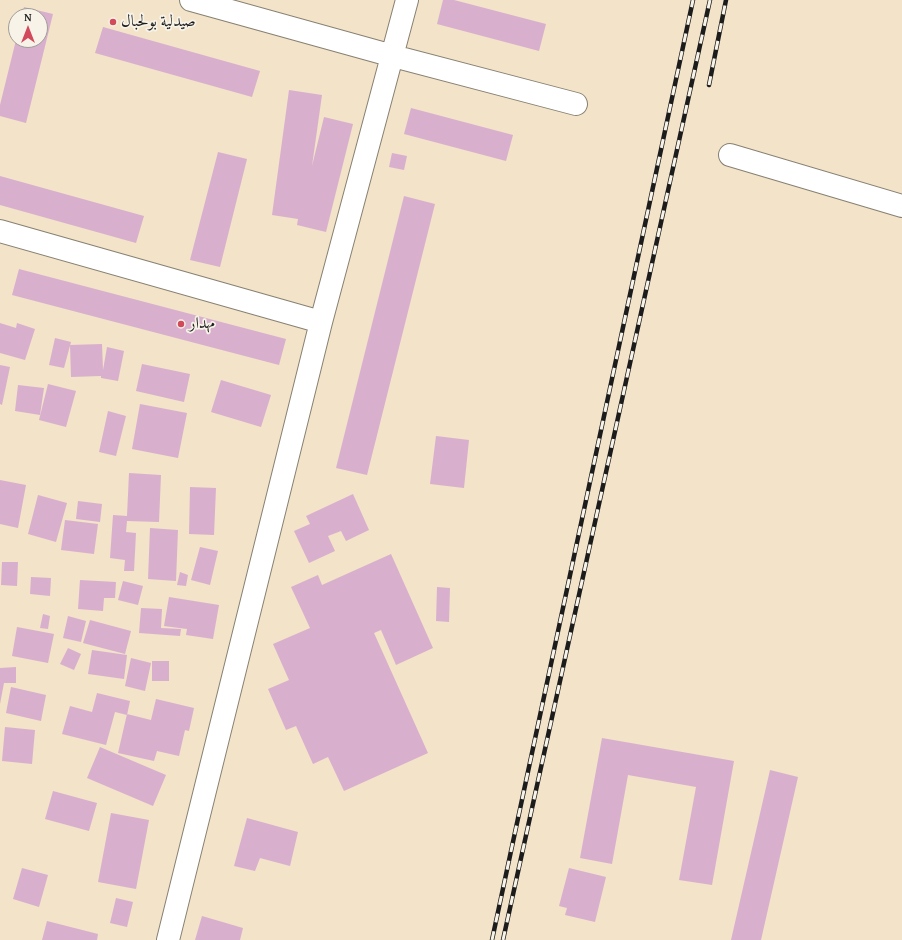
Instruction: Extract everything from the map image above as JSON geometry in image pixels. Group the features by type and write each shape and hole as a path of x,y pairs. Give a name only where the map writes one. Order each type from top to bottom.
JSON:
{"street":[{"path":"192,0 393,56 576,104"},
{"path":"168,940 321,322 407,0"},
{"path":"730,155 902,206"},
{"path":"0,232 321,322"}],"building":[{"path":"443,0 454,0 546,24 539,51 437,24"},
{"path":"48,13 53,14 48,34"},
{"path":"103,27 260,71 252,97 95,53"},
{"path":"14,48 45,48 26,123 0,116 0,105"},
{"path":"289,90 322,95 312,166 324,117 353,124 326,232 297,225 298,219 272,215"},
{"path":"411,108 513,135 506,161 404,134"},
{"path":"218,152 247,159 220,267 190,260"},
{"path":"392,153 407,156 404,170 389,167"},
{"path":"0,176 144,216 136,243 0,205"},
{"path":"404,196 435,204 367,475 336,468"},
{"path":"19,269 286,339 279,365 12,295"},
{"path":"0,323 16,328 17,323 35,329 25,360 0,353"},
{"path":"55,338 71,342 64,368 49,365"},
{"path":"102,344 103,370 107,347 124,351 118,381 101,378 101,376 71,377 70,345"},
{"path":"142,364 190,374 184,402 136,391"},
{"path":"0,365 10,367 2,405 0,404"},
{"path":"221,380 271,395 261,427 211,412"},
{"path":"48,384 76,391 66,427 39,420"},
{"path":"18,385 44,388 40,415 15,411"},
{"path":"140,404 187,413 178,458 132,449"},
{"path":"108,411 126,416 116,456 99,452"},
{"path":"436,436 469,440 464,488 430,484"},
{"path":"129,473 161,475 159,522 127,521 126,532 136,533 134,571 124,571 125,560 110,558 113,515 127,516"},
{"path":"0,480 26,485 18,528 0,524"},
{"path":"190,487 216,488 214,535 189,534"},
{"path":"353,494 369,530 346,541 341,531 328,536 335,551 309,563 294,531 310,524 306,516"},
{"path":"38,495 67,503 56,542 28,534"},
{"path":"78,501 102,504 100,522 76,519"},
{"path":"65,520 98,524 94,554 61,550"},
{"path":"150,528 178,530 176,581 148,579"},
{"path":"200,547 218,551 210,585 191,580"},
{"path":"391,554 433,648 396,665 381,630 374,633 428,753 344,791 328,757 313,764 296,726 286,730 268,689 289,680 273,644 310,628 291,587 318,575 322,585"},
{"path":"2,562 18,562 17,586 1,585"},
{"path":"180,572 188,575 186,586 177,585"},
{"path":"31,577 51,578 50,596 30,594"},
{"path":"80,580 116,582 115,598 104,598 103,611 78,609"},
{"path":"123,581 143,586 138,605 118,600"},
{"path":"437,587 450,588 449,622 436,621"},
{"path":"169,597 219,605 213,639 186,635 187,629 164,626"},
{"path":"141,608 162,609 161,628 181,629 180,636 139,633"},
{"path":"43,614 50,616 48,629 40,628"},
{"path":"68,616 86,621 81,642 63,638"},
{"path":"90,620 131,631 125,654 83,643"},
{"path":"17,627 54,634 48,663 12,656"},
{"path":"68,648 81,654 74,670 60,664"},
{"path":"92,650 127,655 124,679 88,674"},
{"path":"131,658 151,663 145,691 125,686"},
{"path":"152,661 169,661 169,681 152,681"},
{"path":"16,667 16,683 4,683 0,704 0,668"},
{"path":"11,687 46,695 41,721 6,713"},
{"path":"97,693 130,701 127,715 115,712 106,745 62,734 70,706 92,712"},
{"path":"156,699 194,708 189,731 185,730 179,756 157,751 154,761 118,753 127,714 151,720"},
{"path":"5,727 35,730 32,764 2,761"},
{"path":"602,738 734,761 712,885 679,880 696,787 628,775 612,864 580,858"},
{"path":"100,747 166,775 153,806 87,778"},
{"path":"770,770 798,777 761,940 731,940"},
{"path":"53,791 97,803 89,831 45,819"},
{"path":"111,813 149,820 136,889 98,882"},
{"path":"247,818 298,832 290,866 260,858 255,871 234,866"},
{"path":"22,868 48,875 39,907 13,899"},
{"path":"569,868 606,877 595,922 565,915 567,908 559,906"},
{"path":"116,898 133,902 127,927 110,923"},
{"path":"202,916 243,928 240,940 195,940"},
{"path":"47,921 98,934 97,940 42,940"}],"railway":[{"path":"492,940 693,0"},
{"path":"503,940 710,0"},
{"path":"709,85 726,0"}],"place":[{"name":"صيدلية بولحبال","path":"113,22"},
{"name":"مهدار","path":"181,324"}]}
